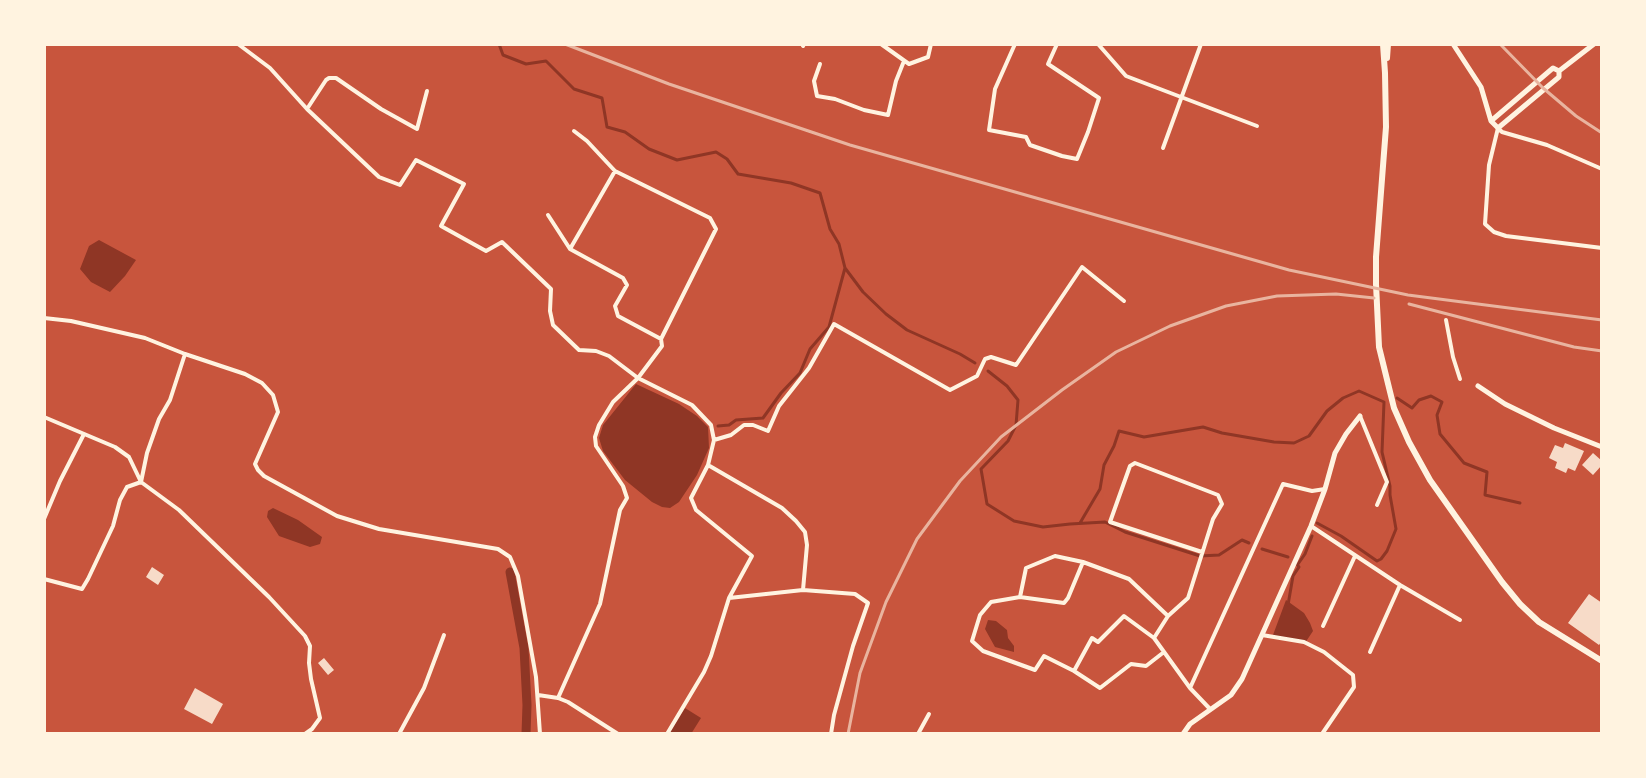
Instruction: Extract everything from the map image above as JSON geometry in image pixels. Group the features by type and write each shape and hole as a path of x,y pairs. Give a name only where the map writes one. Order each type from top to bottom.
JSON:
{"highway":[{"path":"1385,44 1386,127 1376,257 1379,347 1394,408 1430,480 1502,582 1539,622 1602,661"}],"street":[{"path":"238,44 270,68 307,109 379,177 400,185 416,160 464,184 441,226 486,251 502,242 551,289 553,325 579,350 609,356 638,378 692,405 711,425 714,440 708,465 691,498 696,510 752,556 729,598 704,672 667,734"},
{"path":"881,44 909,64 928,57 931,44"},
{"path":"1015,44 995,89 989,130 1026,137 1030,145 1077,159 1099,98 1048,64 1057,44"},
{"path":"1098,44 1126,76 1257,126"},
{"path":"1163,148 1201,44"},
{"path":"1453,44 1481,87 1491,121 1502,132 1547,145 1602,169"},
{"path":"1559,71 1594,44"},
{"path":"820,64 814,81 817,96 888,115 904,61"},
{"path":"1491,121 1553,68 1559,71"},
{"path":"1559,71 1559,77 1498,128 1489,165 1485,224 1494,232 1506,236 1602,248"},
{"path":"307,109 326,80 336,78 417,129 427,91"},
{"path":"558,698 600,604 620,510 627,498 623,486 596,446 599,425 613,402 638,378 662,346 661,339 716,229 710,218 615,171 574,131"},
{"path":"570,249 615,171"},
{"path":"548,215 570,249 623,278 627,285 615,306 618,316 661,339"},
{"path":"714,440 731,435 744,425 768,431 779,406 809,368 834,324 950,390 977,376 985,359 991,357 1016,365 1082,267 1124,301"},
{"path":"44,318 133,335 245,374 262,383 273,395 278,412 255,464 258,470 337,516 379,529 498,549 510,557 518,576 538,695 540,734"},
{"path":"1446,320 1460,379"},
{"path":"141,482 147,453 159,419 170,400 185,354"},
{"path":"1478,386 1517,410 1602,447"},
{"path":"1183,734 1190,724 1231,695 1242,679 1311,526 1335,453 1360,416 1387,482 1377,505"},
{"path":"44,417 115,447 129,457 141,482 175,507 305,636 310,646 311,679 320,718 305,734"},
{"path":"44,519 84,433"},
{"path":"1154,638 1168,616 1188,598 1213,519 1222,504 1218,495 1135,463 1130,466 1110,522 1202,552"},
{"path":"708,465 782,508 805,532 807,545 803,590"},
{"path":"44,579 82,589 108,538 127,487 141,482"},
{"path":"1190,688 1283,484 1312,491 1325,489"},
{"path":"1311,526 1400,585 1460,620"},
{"path":"1020,597 1026,568 1055,556 1083,562 1129,579 1168,616"},
{"path":"1323,626 1355,556"},
{"path":"1083,562 1064,603 1020,597 991,602 980,615 972,641 983,651 1035,670 1044,656 1100,688 1131,664 1146,666 1164,652"},
{"path":"1370,652 1400,585"},
{"path":"729,598 803,590 855,594 868,603 853,646 831,734"},
{"path":"1074,671 1092,638 1098,642 1124,616 1154,638 1190,688 1210,709"},
{"path":"399,734 424,688 444,635"},
{"path":"1262,635 1304,642 1324,652 1353,675 1354,687 1322,734"},
{"path":"538,695 568,702 618,734"},
{"path":"918,734 929,714"}],"shaded area":[{"path":"99,240 136,260 110,292 91,282 80,269 89,246"},
{"path":"636,384 679,404 708,427 709,448 697,475 679,502 670,508 652,502 625,480 603,451 599,438 603,425"},
{"path":"273,508 298,520 322,537 320,544 310,547 279,536 267,517 268,511"},
{"path":"1286,600 1304,613 1310,623 1313,631 1305,643 1273,635"},
{"path":"988,620 996,621 1007,630 1014,652 995,647 985,629"},
{"path":"685,708 701,718 691,734 673,734 670,732"}],"building":[{"path":"1565,443 1584,451 1575,471 1568,468 1566,473 1555,468 1557,462 1549,458 1555,445 1563,448"},
{"path":"1593,453 1602,465 1593,475 1582,465"},
{"path":"152,567 164,575 158,585 146,577"},
{"path":"1589,594 1602,603 1602,641 1599,645 1568,623"},
{"path":"324,658 334,670 328,675 318,663"},
{"path":"195,688 223,704 212,724 184,709"}],"waterway":[{"path":"499,44 503,55 526,64 546,61 574,89 602,98 607,127 625,132 649,149 677,160 716,152 727,159 738,174 791,183 820,193 845,268 829,327 810,349 800,373 763,418 736,420 729,425 718,426"},
{"path":"845,268 863,292 907,330 975,363"},
{"path":"988,371 1007,386 1018,400 1016,425 1008,441 981,469 987,504 1014,521 1043,527 1105,522 1125,532 1200,556 1219,555 1242,540 1249,543"},
{"path":"1080,523 1100,489 1104,465 1119,431 1144,437 1203,427 1222,433 1294,443 1309,436 1327,411 1343,398 1359,391 1384,402 1382,452 1396,529 1387,551 1377,561 1317,523"},
{"path":"1397,398 1412,408 1419,400 1431,396 1442,402 1437,415 1440,434 1464,463 1487,472 1485,495 1520,503"},
{"path":"1298,564 1312,536"},
{"path":"1262,549 1288,557"},
{"path":"1288,605 1293,576 1299,567 1297,564"},
{"path":"510,572 524,648 526,734"}],"railway":[{"path":"565,44 669,84 850,145 1289,270 1408,295 1602,320"},
{"path":"1500,44 1543,88 1602,133"},
{"path":"848,734 860,673 886,602 917,539 960,481 1001,437 1116,352 1170,326 1226,306 1277,296 1336,294 1374,298"},
{"path":"1409,304 1574,347 1602,351"}]}
